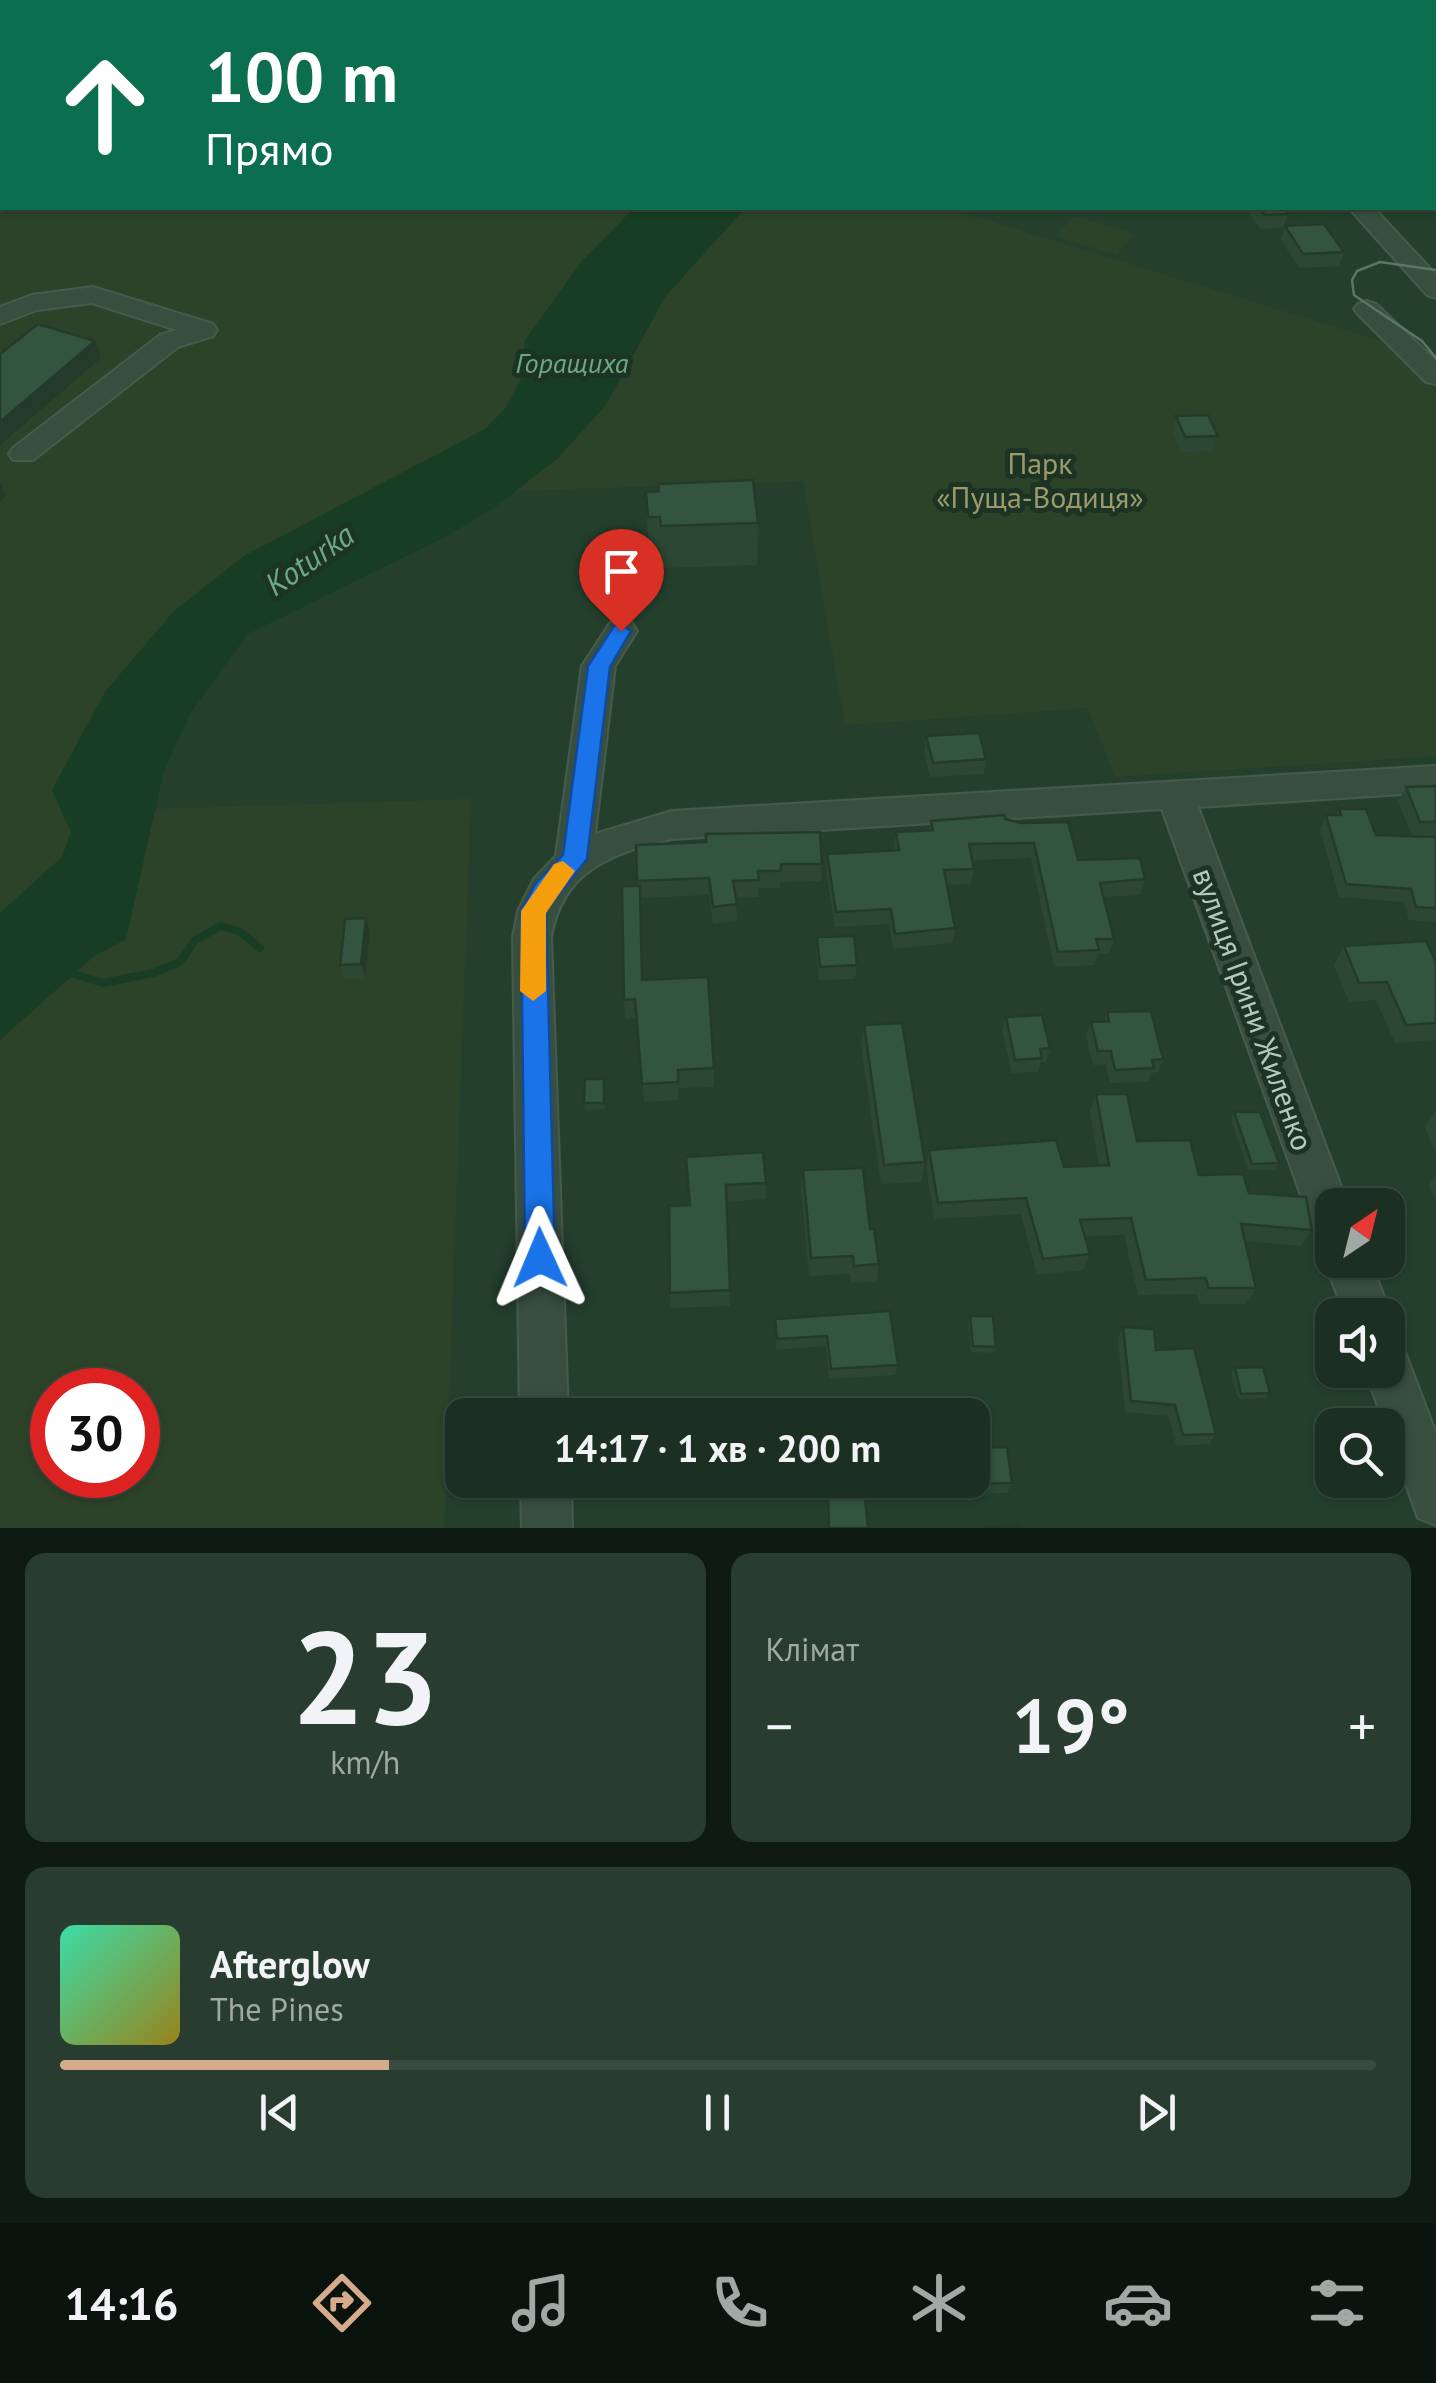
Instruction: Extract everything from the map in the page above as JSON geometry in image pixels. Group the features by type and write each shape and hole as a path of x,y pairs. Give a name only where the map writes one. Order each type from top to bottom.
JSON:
{"street":[{"path":"1363,210 1406,262 1436,290"},
{"path":"0,316 32,304 92,295 204,330 169,342 23,454"},
{"path":"1368,309 1436,376"},
{"path":"574,859 599,666 621,631"},
{"path":"544,1398 532,938 534,911 545,890 574,859 620,836 672,826 1436,780"},
{"name":"вулиця Ірини Жиленко","path":"1176,797 1320,1188"},
{"path":"1395,1388 1436,1500"},
{"path":"546,1498 547,1528"}],"green space":[{"path":"0,210 632,210 582,261 525,340 521,379 505,409 485,429 244,556 174,611 105,692 52,790 71,832 62,857 0,913"},
{"name":"Парк «Пуща-Водиця»","path":"743,210 954,210 1407,349 1436,391 1436,756 1115,777 1088,708 845,725 803,481 513,491 557,459 606,405 665,297"},
{"path":"1075,216 1135,234 1116,255 1055,236"},
{"path":"471,799 449,1398 445,1398 444,1528 0,1528 0,1040 93,957 126,939 154,809"}],"water":[{"name":"Горащиха","path":"632,210 743,210 665,297 606,405 557,459 494,508 445,537 248,634 190,714 164,771 126,939 93,957 0,1040 0,913 62,857 71,832 52,790 105,692 174,611 244,556 485,429 505,409 521,379 525,340 582,261"}],"building":[{"path":"1261,210 1285,210 1288,214 1265,215"},
{"path":"1324,224 1344,252 1303,254 1285,226"},
{"path":"38,324 95,341 0,422 0,354"},
{"path":"1208,415 1218,436 1185,437 1176,416"},
{"path":"753,480 758,523 661,526 660,517 648,517 646,492 659,491 658,484"},
{"path":"979,733 986,759 933,763 926,736"},
{"path":"1436,786 1436,822 1420,822 1406,787"},
{"path":"1339,809 1366,809 1376,835 1436,837 1436,908 1416,907 1411,889 1346,884 1326,815 1341,815"},
{"path":"1004,815 1005,819 1021,823 1068,822 1078,860 1140,858 1145,879 1100,883 1114,939 1096,939 1099,950 1058,952 1034,843 969,844 974,869 944,870 955,928 895,934 891,909 836,912 827,854 899,850 896,832 933,830 931,821"},
{"path":"820,832 822,864 781,864 781,871 758,871 759,880 733,881 737,904 713,907 709,878 637,881 636,845 706,842 706,834"},
{"path":"622,886 640,886 642,980 708,977 714,1068 678,1070 678,1082 642,1084 635,999 624,1000"},
{"path":"366,918 361,964 340,965 345,919"},
{"path":"854,936 857,965 820,967 817,937"},
{"path":"1426,941 1436,962 1436,1023 1406,1025 1387,982 1359,983 1344,946"},
{"path":"1151,1011 1163,1059 1152,1060 1154,1068 1115,1070 1111,1051 1098,1051 1091,1022 1109,1021 1107,1012"},
{"path":"1042,1015 1050,1048 1040,1049 1042,1058 1015,1060 1006,1017"},
{"path":"902,1023 925,1162 884,1165 864,1025"},
{"path":"585,1079 604,1079 604,1103 584,1103"},
{"path":"1096,1094 1127,1094 1137,1141 1190,1140 1199,1175 1243,1174 1249,1193 1306,1197 1312,1230 1241,1224 1256,1288 1208,1288 1206,1278 1146,1280 1131,1218 1080,1220 1090,1254 1043,1259 1026,1198 938,1203 929,1150 1056,1140 1064,1167 1109,1165"},
{"path":"1234,1112 1260,1112 1279,1163 1252,1164"},
{"path":"763,1152 766,1183 726,1185 730,1290 670,1293 669,1206 690,1205 686,1157"},
{"path":"863,1168 870,1229 874,1229 879,1264 854,1266 853,1256 811,1258 803,1170"},
{"path":"890,1311 898,1365 831,1369 827,1336 777,1339 775,1319"},
{"path":"970,1316 993,1316 996,1347 973,1346"},
{"path":"1123,1327 1154,1329 1156,1350 1194,1348 1216,1434 1183,1435 1175,1405 1131,1401"},
{"path":"1263,1367 1270,1393 1241,1394 1235,1368"},
{"path":"1007,1447 1012,1483 990,1483 990,1448"},
{"path":"828,1498 865,1498 868,1528 829,1528"}],"waterway":[{"path":"67,972 103,983 153,973 180,962 195,940 221,926 239,931 260,948"}],"tram line":[{"path":"1436,270 1380,262 1357,271 1352,280 1354,295 1422,341 1436,358"}],"slow traffic":[{"path":"533,991 534,911 545,890 563,871"}],"route":[{"path":"540,1258 534,911 545,890 574,859 599,666 621,631"}],"water label":[{"name":"Koturka","path":"309,559"}]}
